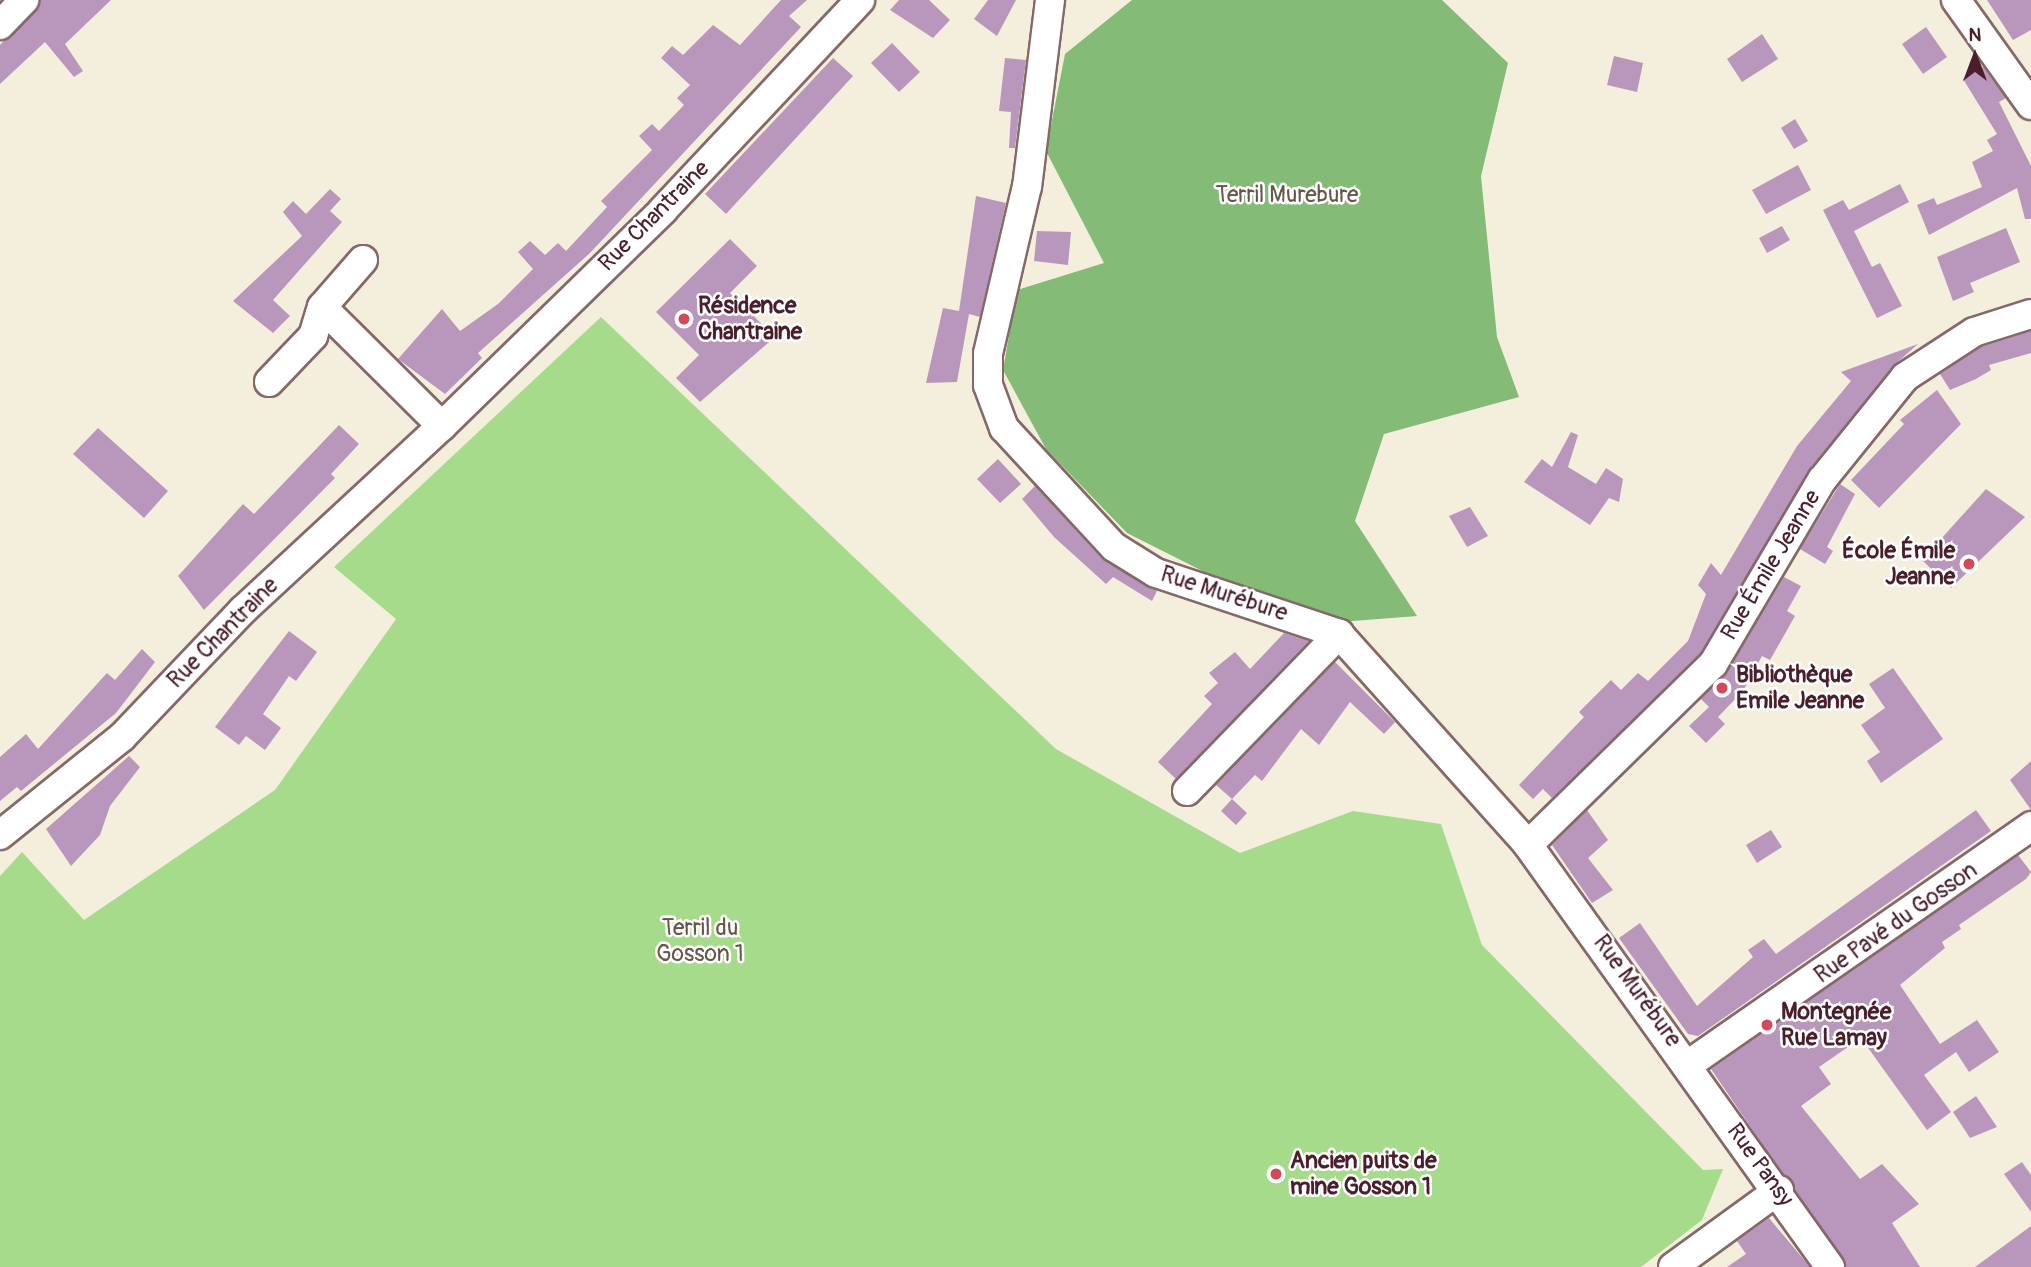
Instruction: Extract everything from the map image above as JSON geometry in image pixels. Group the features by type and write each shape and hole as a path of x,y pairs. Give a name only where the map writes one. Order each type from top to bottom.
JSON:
{"street":[{"path":"0,25 24,0"},
{"name":"Rue Chantraine","path":"0,835 122,737 243,610 442,426 663,210 860,0"},
{"name":"Rue Murébure","path":"1050,0 1027,186 988,355 988,385 1004,428 1114,547 1156,573 1339,634 1528,845 1689,1063"},
{"path":"1956,0 2031,105"},
{"path":"270,382 313,336 322,307 363,260"},
{"path":"322,307 442,426"},
{"name":"Rue Émile Jeanne","path":"1528,845 1713,664 1822,480 1905,377 1974,332 2031,314"},
{"path":"1187,791 1339,634"},
{"name":"Rue Pavé du Gosson","path":"1689,1063 2026,840"},
{"name":"Rue Pansy","path":"1689,1063 1830,1267"},
{"path":"1673,1267 1779,1190"}],"green space":[{"name":"Terril Murebure","path":"1132,0 1442,0 1508,63 1481,176 1497,337 1519,397 1384,434 1355,521 1417,616 1340,622 1252,596 1127,533 1046,449 1003,370 1017,290 1104,263 1046,151 1065,54"},
{"name":"Terril du Gosson 1","path":"601,317 1056,749 1240,853 1353,811 1441,824 1482,945 1703,1170 1723,1169 1702,1220 1641,1267 0,1267 0,876 22,852 84,920 275,790 396,619 334,567"}],"building":[{"path":"40,0 111,0 65,44 83,71 74,77 45,42 0,84 0,45"},
{"path":"781,0 807,0 789,16 801,27 590,253 478,353 482,358 445,394 398,359 442,309 460,331 498,304 533,269 518,252 530,241 545,255 558,243 566,251 607,207 601,201 652,150 639,136 652,124 659,131 684,105 677,98 690,85 661,58 672,46 683,55 713,25 740,45"},
{"path":"899,0 929,0 950,20 933,38 890,10"},
{"path":"988,0 1016,0 997,36 974,19"},
{"path":"1987,0 2031,0 2031,30 2013,40"},
{"path":"1926,27 1947,57 1923,74 1902,44"},
{"path":"1762,34 1778,59 1742,82 1727,59"},
{"path":"892,43 920,72 899,92 871,63"},
{"path":"1614,56 1643,63 1637,92 1607,85"},
{"path":"833,58 853,76 726,214 705,194"},
{"path":"1005,58 1026,60 1015,148 1009,148 1011,112 999,111"},
{"path":"1983,67 2006,98 1999,102 2031,166 2031,219 2025,219 2017,188 1929,235 1917,205 1934,198 1937,205 1982,187 1972,162 1993,151 1987,140 1997,134 1963,79"},
{"path":"1795,119 1808,141 1794,149 1781,128"},
{"path":"1798,165 1811,190 1766,214 1752,190"},
{"path":"1900,184 1909,202 1854,231 1872,267 1880,263 1902,306 1877,318 1823,210 1843,200 1849,210"},
{"path":"330,189 341,199 330,211 342,222 273,300 290,316 273,333 233,301 302,236 283,212 293,201 306,214"},
{"path":"976,196 1006,203 980,317 969,314 957,382 926,383 943,308 959,311"},
{"path":"1782,226 1790,240 1767,253 1759,238"},
{"path":"2006,228 2020,262 1970,283 1974,292 1953,301 1937,257"},
{"path":"1037,231 1071,232 1068,265 1034,261"},
{"name":"Résidence Chantraine","path":"730,239 757,266 730,293 775,337 700,402 676,378 699,355 656,312"},
{"path":"2031,331 2031,353 1989,365 1991,370 1976,379 1950,390 1940,374 1981,347"},
{"path":"1918,344 1892,367 1809,470 1700,654 1552,798 1543,789 1533,799 1519,785 1584,717 1579,712 1611,680 1621,690 1638,673 1648,681 1688,641 1706,594 1698,585 1711,563 1721,575 1797,446 1851,381 1841,372"},
{"path":"1937,390 1961,424 1879,508 1851,480 1904,424 1900,420"},
{"path":"339,425 359,444 331,474 335,478 204,610 178,576 243,504 254,514"},
{"path":"98,428 168,491 144,518 73,454"},
{"path":"1571,432 1578,435 1568,467 1596,484 1606,468 1623,479 1619,502 1609,498 1590,525 1524,482 1542,459 1552,467"},
{"path":"998,459 1021,484 1000,503 977,479"},
{"path":"1840,484 1855,494 1827,547 1833,551 1825,564 1800,549"},
{"path":"1035,486 1102,559 1157,591 1152,601 1113,577 1106,584 1054,537 1022,499"},
{"path":"1986,489 2025,517 1951,588 1922,560"},
{"path":"1470,507 1488,536 1467,547 1449,516"},
{"path":"1784,577 1801,586 1787,611 1795,616 1770,660 1762,656 1743,691 1718,717 1725,724 1706,743 1689,726 1709,707 1701,699 1727,672"},
{"path":"289,631 317,652 296,681 289,676 263,714 281,728 265,750 246,736 239,745 215,727"},
{"path":"1284,633 1309,641 1176,779 1158,762 1212,704 1204,696 1218,683 1209,673 1235,652 1250,669"},
{"path":"142,649 155,662 116,713 21,791 17,787 0,801 0,757 26,734 38,749 107,673 115,680"},
{"path":"1335,662 1395,722 1384,734 1350,702 1319,745 1301,729 1262,781 1255,775 1232,799 1216,785"},
{"path":"1893,668 1943,739 1881,783 1867,761 1880,752 1861,725 1885,708 1869,684"},
{"path":"129,756 140,767 110,806 100,835 71,866 46,829"},
{"path":"2031,761 2031,810 2010,780"},
{"path":"1232,799 1247,813 1236,825 1221,811"},
{"path":"1587,810 1608,840 1588,858 1613,890 1592,903 1552,845"},
{"path":"1976,810 1991,831 1698,1036 1688,1034 1619,938 1640,923 1697,1006 1753,957 1748,950 1764,939 1776,954"},
{"path":"1771,830 1782,847 1757,863 1746,845"},
{"path":"2018,855 2031,872 2026,879 1959,925 1961,929 1942,942 1945,948 1900,985 1940,1044 1977,1020 1999,1052 1969,1072 1956,1052 1924,1075 1951,1112 1927,1130 1861,1038 1819,1067 1831,1084 1801,1106 1860,1179 1882,1164 1919,1204 1892,1223 1920,1267 1846,1267 1711,1069"},
{"path":"1976,1096 1997,1127 1970,1138 1953,1112"},
{"path":"2022,1162 2031,1175 2031,1212 2004,1174"},
{"path":"1769,1218 1810,1267 1727,1267 1746,1254 1737,1241"},
{"path":"2031,1226 2031,1267 1975,1267 2016,1237"}],"place":[{"name":"Résidence Chantraine","path":"684,319"},
{"name":"École Émile Jeanne","path":"1969,564"},
{"name":"Bibliothèque Emile Jeanne","path":"1722,688"},
{"name":"Montegnée Rue Lamay","path":"1767,1025"},
{"name":"Ancien puits de mine Gosson 1","path":"1276,1174"}]}
